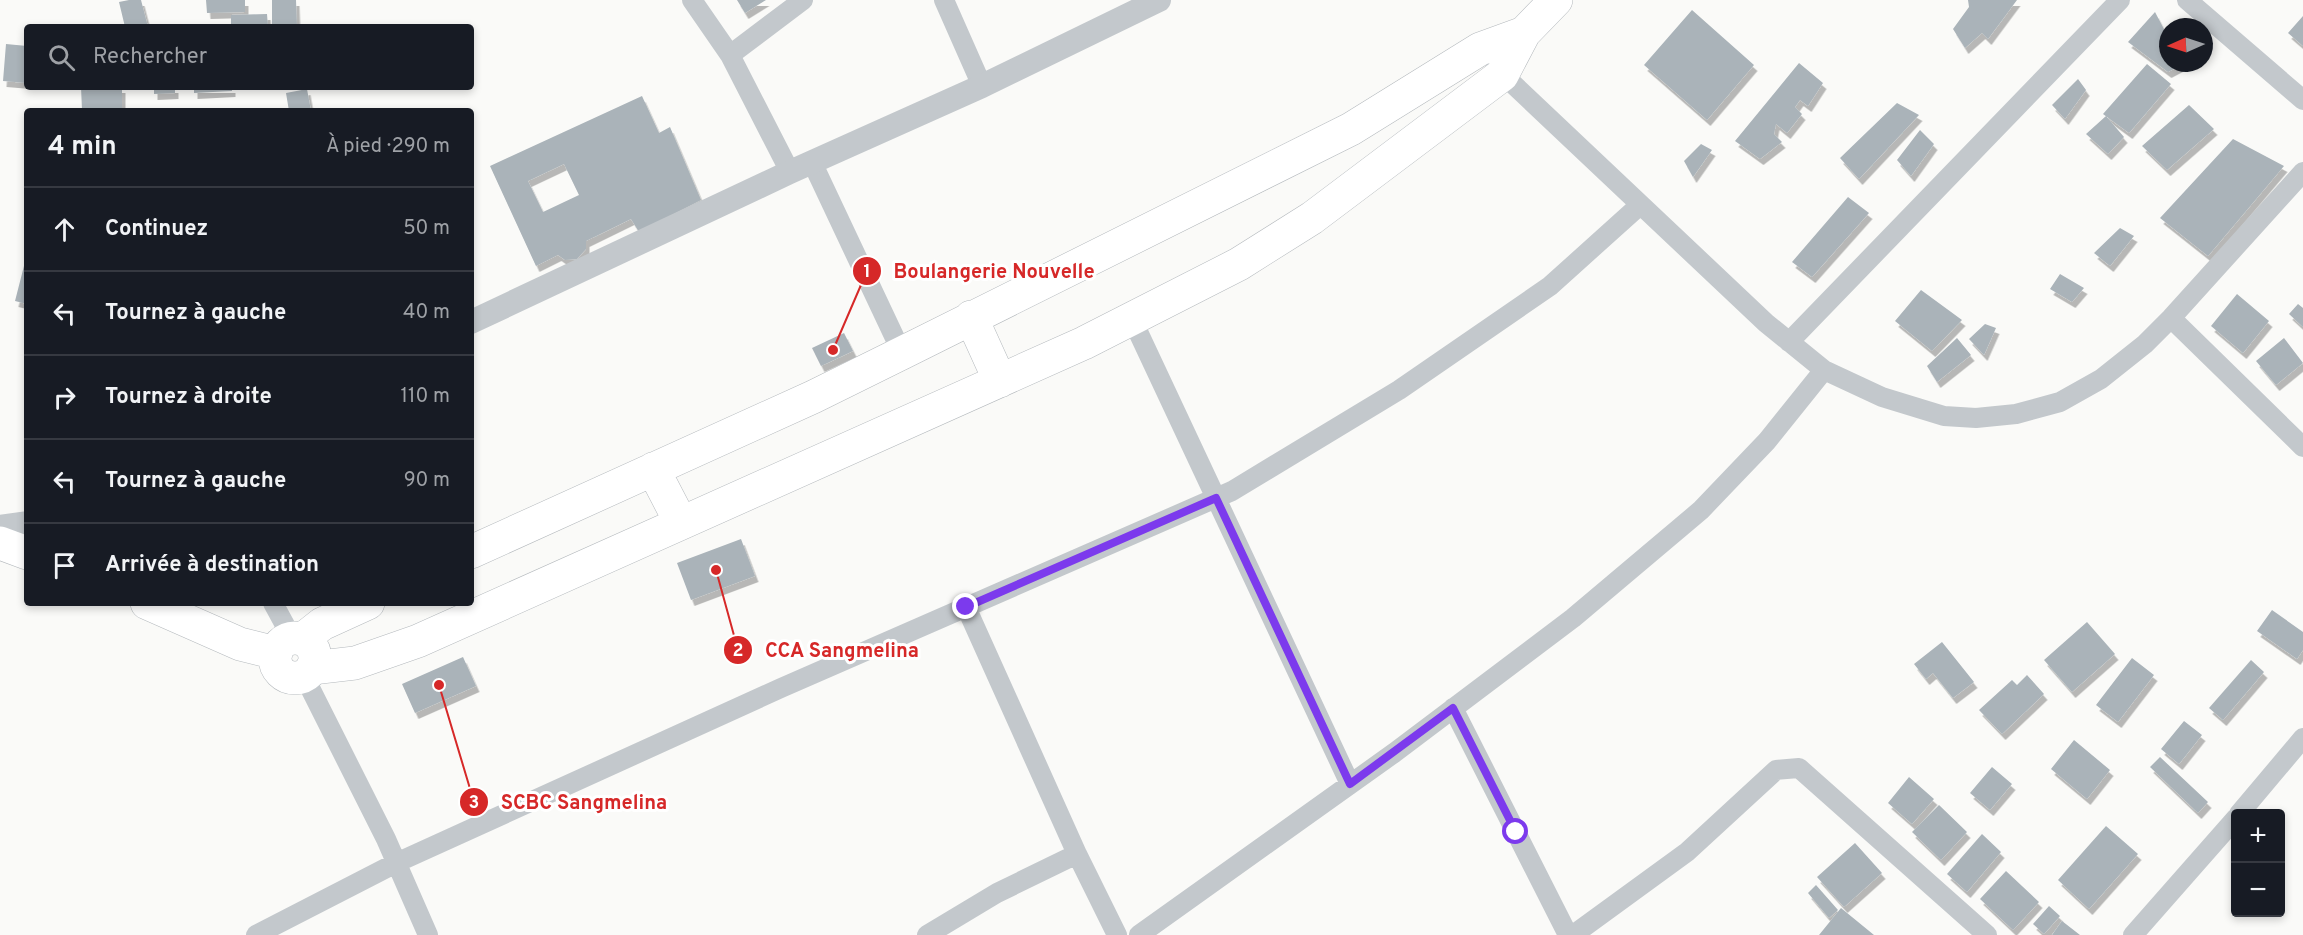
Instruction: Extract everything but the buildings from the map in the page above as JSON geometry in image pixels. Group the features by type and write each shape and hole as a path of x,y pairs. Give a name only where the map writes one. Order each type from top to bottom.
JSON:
{"highway":[{"path":"474,551 903,353 1351,129 1536,14"},
{"path":"154,606 240,644 356,663 418,641 1084,343 1239,264 1312,218 1503,75 1536,14"},
{"path":"971,317 1000,381"},
{"path":"653,469 681,524"},
{"path":"0,543 24,552"},
{"path":"297,655 322,624 361,606"}],"street":[{"path":"692,0 730,55 790,172"},
{"path":"730,55 803,0"},
{"path":"944,0 982,86"},
{"path":"474,321 790,172 982,86 1159,0"},
{"path":"1789,342 2120,0"},
{"path":"2187,0 2303,100"},
{"path":"1480,49 1503,75 1766,323 1824,370 1882,397 1944,416 1976,418 2016,414 2060,402 2102,379 2145,344 2171,318 2303,172"},
{"path":"812,162 903,353"},
{"path":"256,935 396,863 966,607 1232,491 1399,390 1550,286 1640,205"},
{"path":"2171,318 2303,447"},
{"path":"1132,319 1350,784"},
{"path":"1139,935 1350,784 1573,618 1701,510 1767,441 1824,370"},
{"path":"0,527 24,523"},
{"path":"274,606 429,935"},
{"path":"966,607 1077,854 1117,935"},
{"path":"1453,708 1568,935"},
{"path":"2242,809 2303,738"},
{"path":"1574,935 1687,852 1776,770 1789,767 1798,768 1987,935"},
{"path":"2133,935 2231,823"},
{"path":"927,935 997,893 1077,854"}],"place":[{"name":"Boulangerie Nouvelle","path":"833,350"},
{"name":"CCA Sangmelina","path":"716,570"},
{"name":"SCBC Sangmelina","path":"439,685"}],"route":[{"path":"966,607 1216,498 1350,784 1453,708 1516,832"}]}
